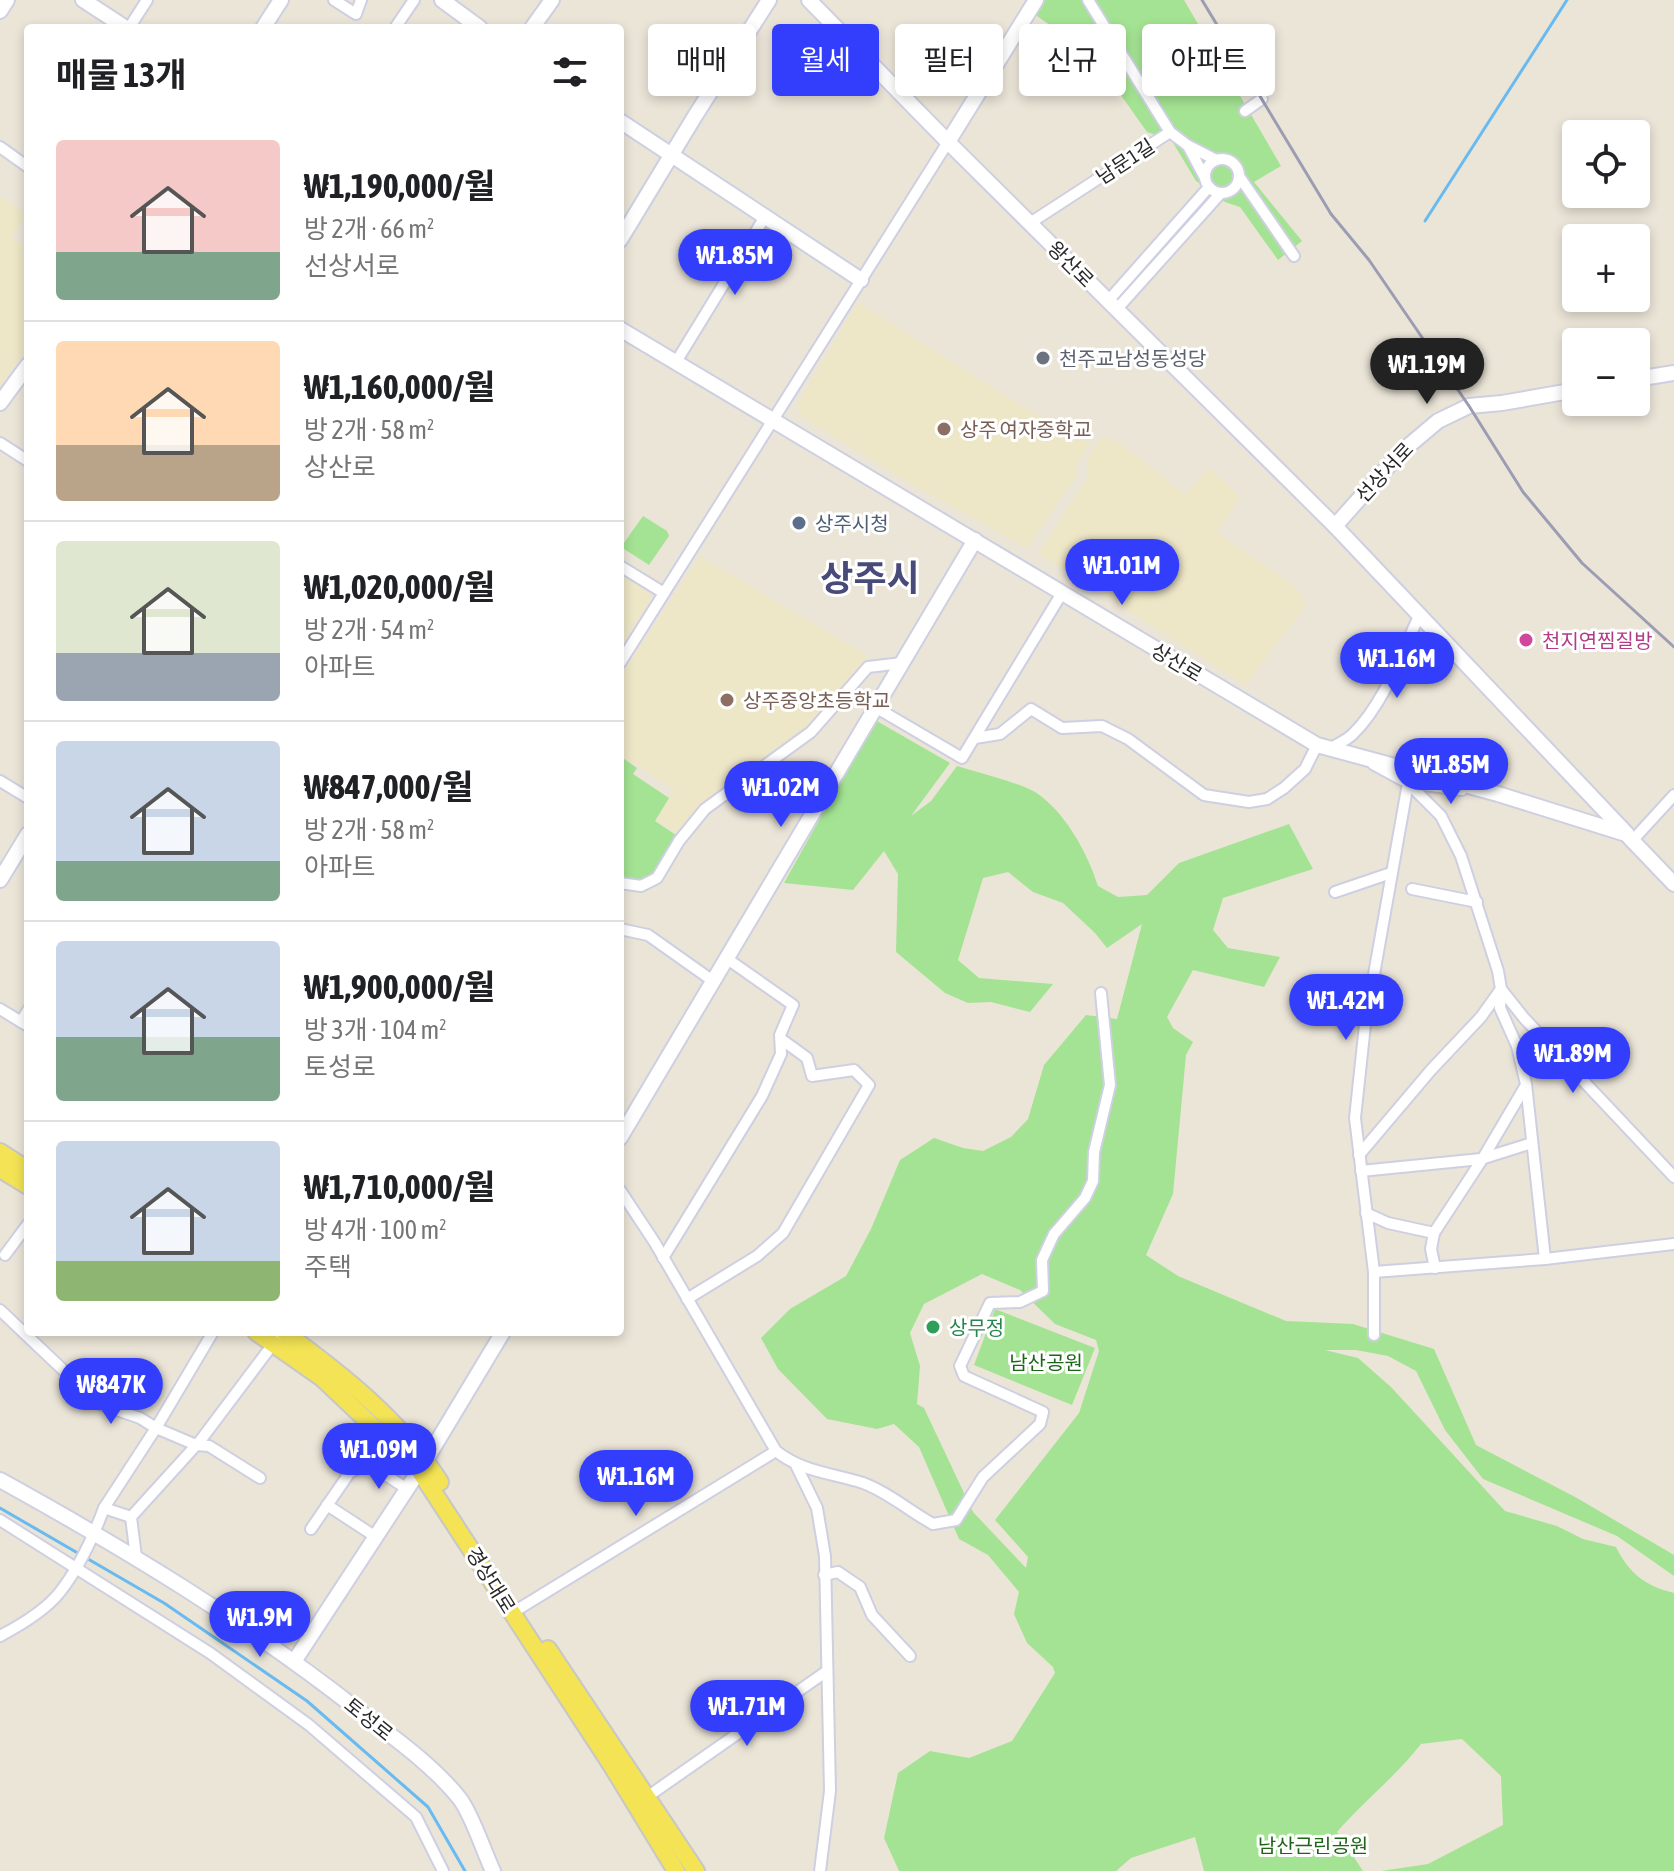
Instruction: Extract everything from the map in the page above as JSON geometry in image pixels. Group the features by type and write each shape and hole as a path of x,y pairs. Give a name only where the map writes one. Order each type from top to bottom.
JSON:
{"main road":[{"path":"0,1152 24,1167"},
{"path":"0,1169 24,1184"},
{"name":"경상대로","path":"280,1336 401,1450 423,1465"},
{"name":"경상대로","path":"280,1336 331,1366 410,1438 423,1465 517,1611 676,1871"},
{"name":"경상대로","path":"517,1611 696,1871"}],"street":[{"path":"0,11 7,0"},
{"path":"83,0 122,24"},
{"path":"131,24 147,0"},
{"path":"266,24 281,0"},
{"path":"334,0 356,14 361,0"},
{"path":"398,24 414,0"},
{"path":"442,0 475,24"},
{"path":"535,24 552,0"},
{"path":"624,233 769,0"},
{"name":"왕산로","path":"809,0 1335,526 1632,841"},
{"path":"624,657 1036,0"},
{"name":"남문1길","path":"1030,223 1170,132 1088,0"},
{"path":"1245,111 1262,99"},
{"path":"624,124 861,280"},
{"path":"1170,132 1216,160 1235,165 1239,176 1294,256"},
{"path":"1187,145 1207,184 1220,194"},
{"path":"0,147 24,164"},
{"path":"1112,306 1207,184 1206,171 1216,160"},
{"path":"1234,188 1239,176"},
{"path":"1112,306 1220,194 1234,188 1252,194"},
{"path":"676,362 766,215"},
{"name":"상산로","path":"624,331 1324,746 1498,794 1626,834 1674,884"},
{"path":"0,403 24,370"},
{"path":"1650,377 1674,373"},
{"name":"선상서로","path":"1335,526 1400,453 1438,421 1469,406 1562,392"},
{"path":"0,443 24,458"},
{"path":"624,1131 975,540"},
{"path":"624,568 664,593"},
{"path":"875,707 962,758 1062,593"},
{"path":"975,738 1000,734 1031,709 1062,728 1102,726 1128,739 1204,795 1249,802 1267,799 1305,769 1324,746 1352,735 1391,675 1419,616"},
{"path":"624,884 641,886 657,878 679,841 705,809 811,732 868,667 902,663"},
{"path":"1361,758 1408,783 1441,816 1461,856 1501,989 1500,1008 1517,1046 1526,1084 1545,1259"},
{"path":"0,781 24,792"},
{"path":"1408,783 1498,794"},
{"path":"1374,1335 1374,1272 1355,1118 1365,1025 1408,783"},
{"path":"1632,841 1674,795"},
{"path":"0,880 24,841"},
{"path":"1335,892 1391,873"},
{"path":"1412,889 1477,902"},
{"path":"624,930 648,935 713,981"},
{"path":"663,1258 762,1096 781,1054 781,1039 793,1005 726,958"},
{"path":"1359,1155 1481,1017 1501,989"},
{"path":"1501,989 1524,1018 1674,1177"},
{"path":"624,1196 776,1451 796,1465 862,1483 933,1524 956,1520 983,1477 1040,1424 1043,1412 964,1376 960,1366 990,1303 1020,1302 1043,1291 1042,1260 1054,1234 1085,1198 1093,1181 1094,1152 1110,1085 1101,993"},
{"path":"0,1009 24,1024"},
{"path":"687,1299 757,1256 783,1233 869,1085 854,1070 812,1076 807,1058 781,1039"},
{"path":"1435,1268 1431,1249 1434,1233 1526,1084"},
{"path":"1361,1171 1483,1158 1532,1143"},
{"path":"1366,1213 1388,1223 1434,1233"},
{"path":"2,1257 24,1229"},
{"path":"1374,1272 1545,1259 1674,1244"},
{"path":"0,1310 24,1333"},
{"path":"27,1336 99,1404 140,1418 196,1445 209,1446 260,1478"},
{"path":"0,1636 39,1612 60,1592 104,1508 211,1336"},
{"path":"136,1557 131,1517 196,1445 280,1336"},
{"path":"295,1660 423,1465 501,1336"},
{"path":"311,1529 350,1472 401,1450"},
{"path":"517,1611 776,1451"},
{"path":"369,1464 407,1489"},
{"path":"796,1465 817,1508 825,1556 830,1791 820,1871"},
{"name":"토성로","path":"0,1480 136,1557 295,1660 432,1771 461,1801 493,1871"},
{"path":"327,1505 376,1537"},
{"path":"104,1508 131,1517"},
{"path":"0,1520 210,1653 309,1725 416,1817 443,1871"},
{"path":"824,1575 838,1572 860,1587 872,1615 910,1656"},
{"path":"647,1797 827,1671"}],"shaded area":[{"path":"0,196 24,213 24,219 11,237 24,246 24,352 0,386"},
{"name":"상주 여자중학교","path":"858,302 1022,406 1090,443 1076,465 1077,475 1027,548 910,483 799,415 798,403"},
{"path":"1102,437 1118,442 1185,494 1209,468 1241,497 1217,532 1296,587 1306,606 1245,685 1038,553 1088,477 1087,459"},
{"name":"상주중앙초등학교","path":"700,556 868,656 816,722 715,793 678,834 656,820 674,790 624,757 624,672"},
{"path":"624,574 649,590 651,599 624,642"}],"green space":[{"path":"1025,0 1184,0 1198,24 1142,24 1142,96 1240,96 1281,166 1254,182 1302,241 1278,260 1240,207 1225,202 1196,181 1172,141 1147,132 1121,96 1126,96 1126,24 1049,24 1031,12"},
{"path":"643,516 667,531 669,536 649,565 624,549 624,543"},
{"name":"남산근린공원","path":"875,720 950,763 911,816 931,801 957,766 1019,785 1035,792 1056,810 1082,847 1098,886 1118,897 1147,895 1179,863 1289,824 1313,869 1223,898 1213,930 1228,948 1280,957 1264,987 1193,970 1167,1017 1173,1028 1193,1042 1186,1055 1173,1194 1146,1255 1178,1276 1286,1321 1353,1324 1434,1349 1476,1445 1577,1498 1674,1555 1674,1576 1617,1536 1483,1479 1445,1430 1416,1371 1388,1356 1356,1350 1325,1350 1358,1358 1391,1387 1505,1511 1557,1526 1583,1539 1616,1547 1626,1564 1639,1577 1655,1587 1674,1593 1674,1871 1381,1871 1428,1864 1503,1825 1501,1776 1462,1739 1421,1744 1337,1832 1363,1871 1204,1871 1195,1837 1131,1858 1116,1871 899,1871 884,1838 898,1773 930,1751 969,1758 1012,1741 1055,1673 1053,1667 1027,1643 1014,1614 1019,1592 988,1555 959,1539 919,1447 894,1424 877,1429 827,1419 778,1369 761,1338 790,1309 846,1276 871,1229 900,1160 934,1138 983,1151 1011,1137 1028,1119 1044,1065 1086,1015 1117,1019 1142,924 1107,948 1063,903 1033,892 1008,872 983,878 958,960 979,978 1053,984 1030,1012 991,1002 968,1003 945,993 896,952 898,874 884,851 853,890 784,883","holes":["982,1274 1020,1290 1055,1324 1096,1340 1099,1351 1079,1413 995,1520 1028,1557 1026,1568 973,1512 924,1408 917,1404 920,1366 910,1333 924,1304"]},
{"path":"624,759 637,768 633,774 669,798 655,821 676,835 650,877 636,881 624,879"},
{"name":"남산공원","path":"995,1309 1095,1348 1072,1405 974,1365"}],"waterway":[{"path":"1425,221 1567,0"},
{"path":"0,1508 164,1603 307,1701 428,1807 465,1871"}],"railway":[{"path":"1202,0 1331,214 1369,260 1469,406 1523,492 1582,563 1674,647"}],"place":[{"name":"천주교남성동성당","path":"1043,358"},
{"name":"상주 여자중학교","path":"944,429"},
{"name":"상주시청","path":"799,523"},
{"name":"천지연찜질방","path":"1526,640"},
{"name":"상주중앙초등학교","path":"727,700"},
{"name":"상무정","path":"933,1327"}],"district":[{"name":"상주시","path":"870,578"}]}
